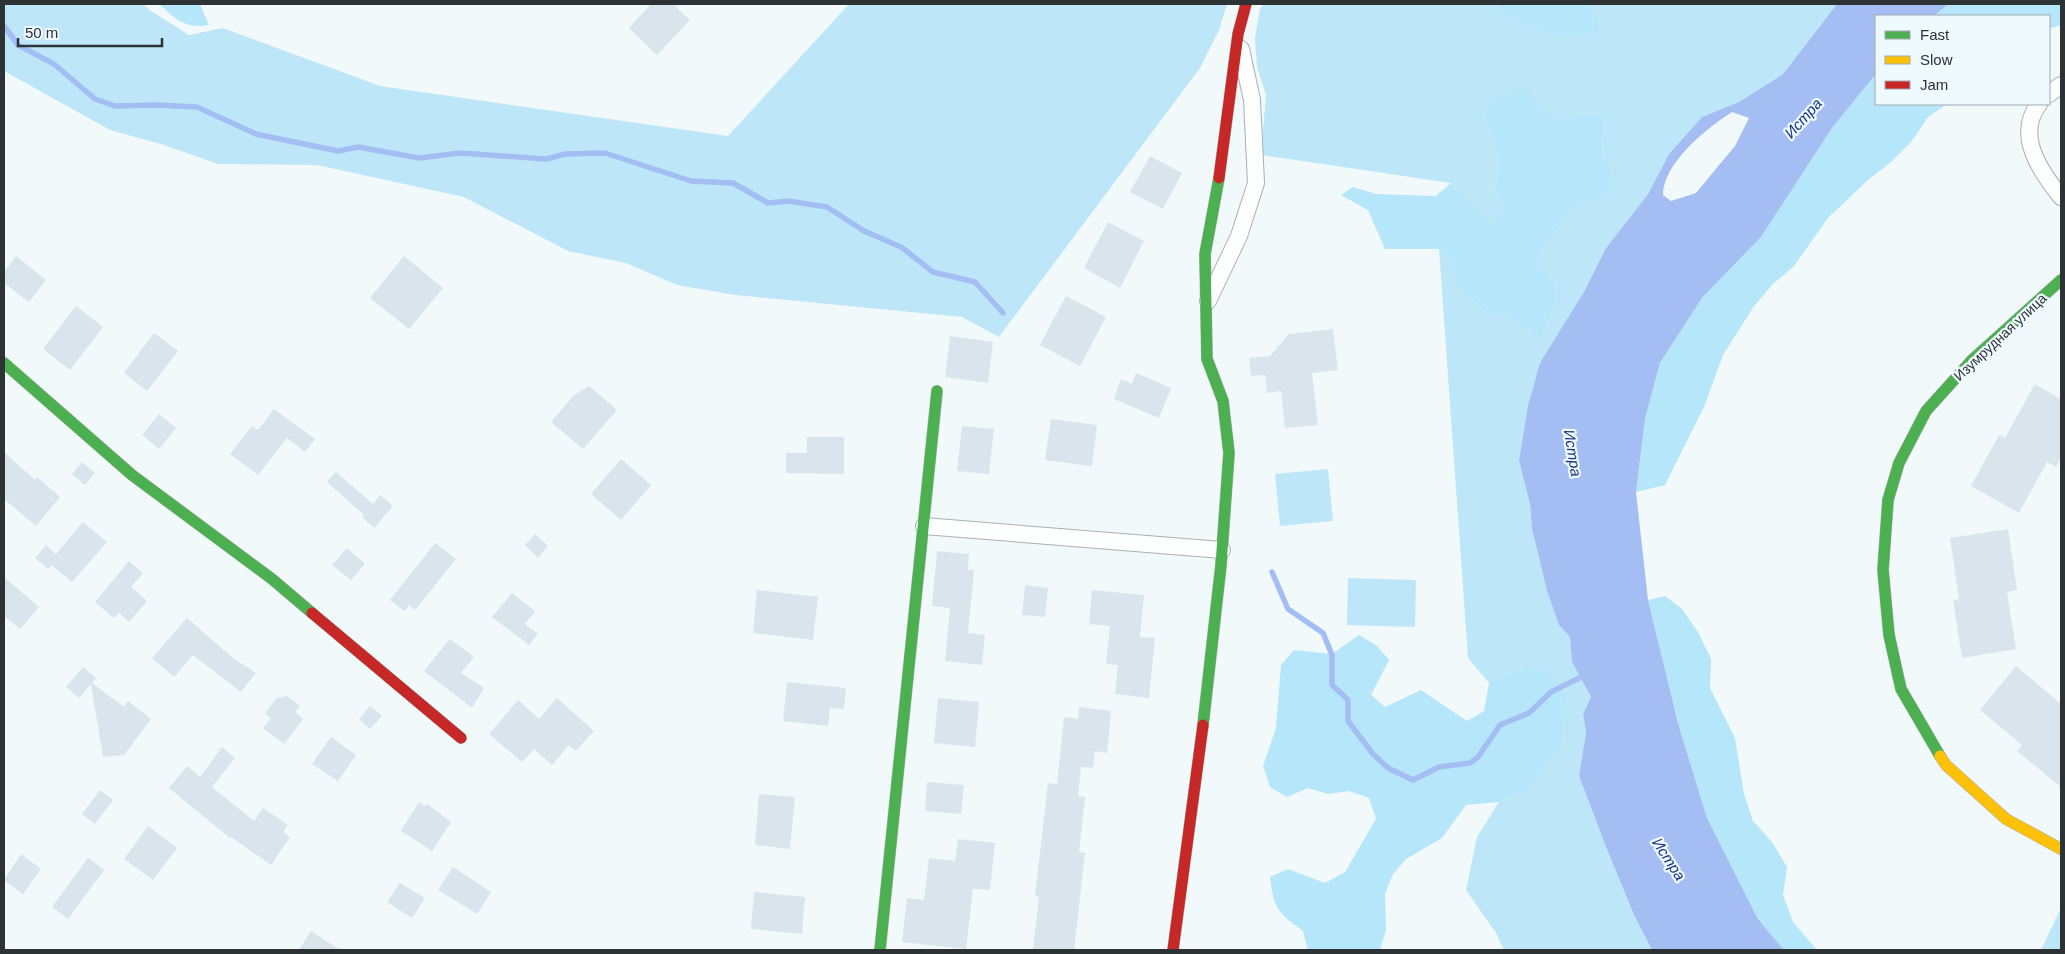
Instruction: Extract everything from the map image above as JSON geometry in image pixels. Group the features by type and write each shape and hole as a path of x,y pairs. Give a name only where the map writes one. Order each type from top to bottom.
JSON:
{"street":[{"path":"1173,950 1200,757 1222,550 1229,453 1223,401 1207,359 1205,254 1219,180 1238,34 1246,4"},
{"path":"1206,306 1239,236 1256,183 1252,100 1238,34"},
{"path":"2050,93 2061,85"},
{"path":"2038,105 2030,121 2028,137 2032,152 2052,186 2061,197"},
{"name":"Изумрудная улица","path":"2061,280 1972,360 1926,411 1899,463 1888,500 1883,570 1889,635 1901,689 1946,765 2006,819 2061,849"},
{"path":"4,363 132,475 272,579 461,738"},
{"path":"880,950 937,390"},
{"path":"924,526 1222,550"}],"shaded area":[{"path":"4,4 143,4 189,35 223,28 380,86 728,136 849,4 1227,4 1219,30 1200,68 999,337 962,317 735,295 677,285 626,263 568,251 464,197 317,165 218,164 164,145 110,130 4,71"},
{"path":"159,4 200,4 209,25 193,26 181,22"},
{"path":"1264,4 1495,4 1501,11 1597,17 1590,4 1837,4 1783,74 1739,102 1702,117 1669,154 1648,194 1606,248 1584,292 1519,461 1530,504 1532,529 1547,591 1559,625 1570,637 1572,662 1591,697 1583,714 1586,732 1579,776 1634,915 1652,950 1504,950 1496,933 1466,890 1477,837 1499,802 1527,791 1526,666 1489,683 1468,658 1439,249 1454,263 1456,286 1488,314 1507,315 1540,337 1538,271 1541,251 1576,205 1611,173 1602,155 1604,116 1585,113 1566,121 1548,115 1534,103 1486,123 1500,162 1495,189 1504,208 1493,223 1451,183 1261,155 1266,95 1257,67 1255,38 1260,9"},
{"path":"1495,4 1590,4 1597,17 1599,31 1572,36 1548,32 1501,11"},
{"path":"1948,4 2061,4 2061,25 2050,29 2050,15 1935,15"},
{"path":"1875,75 1875,105 1946,105 1928,117 1912,141 1828,218 1794,266 1773,284 1754,306 1723,355 1704,407 1665,485 1636,492 1645,419 1660,363 1702,298 1761,237 1832,128"},
{"path":"1525,86 1533,99 1542,108 1566,121 1585,113 1604,116 1602,155 1611,172 1613,192 1576,205 1541,251 1539,270 1554,280 1555,301 1540,338 1507,315 1488,314 1456,286 1454,263 1439,249 1385,249 1368,210 1341,195 1353,187 1376,194 1436,196 1451,183 1493,223 1504,208 1495,189 1500,162 1486,123 1488,102"},
{"path":"1328,469 1333,521 1280,526 1275,474"},
{"path":"1348,578 1416,580 1415,627 1347,625"},
{"path":"1665,596 1682,609 1698,632 1711,659 1710,688 1735,738 1744,794 1753,821 1772,842 1787,867 1783,895 1793,922 1817,950 1784,950 1758,919 1707,818 1678,723 1648,600"},
{"path":"1359,635 1376,645 1389,660 1371,695 1385,707 1421,690 1467,721 1484,711 1489,683 1526,666 1546,671 1566,695 1561,744 1527,791 1499,802 1466,805 1442,838 1406,859 1393,874 1385,893 1386,930 1380,950 1308,950 1303,931 1287,919 1278,909 1273,896 1270,877 1288,869 1325,883 1345,872 1376,819 1369,798 1349,791 1328,794 1308,788 1287,797 1270,787 1263,766 1276,728 1281,665 1294,650 1332,654"},
{"path":"2061,908 2061,950 2041,950"}],"water":[{"name":"Истра","path":"1837,4 1948,4 1935,15 1875,15 1875,75 1832,128 1761,237 1702,298 1660,363 1645,419 1636,492 1648,600 1678,723 1707,818 1758,919 1784,950 1652,950 1634,915 1579,776 1586,732 1583,714 1591,697 1572,662 1570,637 1559,625 1547,591 1532,529 1530,504 1519,461 1528,406 1540,363 1584,292 1606,248 1648,194 1669,154 1702,117 1739,102 1783,74","holes":["1732,112 1749,118 1735,146 1696,193 1671,201 1663,195 1665,183 1678,159 1699,137"]}],"building":[{"path":"651,4 673,4 690,20 657,55 629,28"},
{"path":"1150,156 1182,173 1163,209 1130,192"},
{"path":"1108,222 1144,241 1120,288 1084,268"},
{"path":"16,256 46,280 29,302 4,283 4,272"},
{"path":"404,256 443,288 409,329 370,298"},
{"path":"1066,296 1106,317 1080,366 1040,345"},
{"path":"76,306 103,327 70,370 43,349"},
{"path":"1333,329 1338,370 1312,373 1318,425 1285,428 1281,391 1267,393 1265,375 1251,376 1249,358 1270,356 1289,334"},
{"path":"154,333 178,351 147,391 124,373"},
{"path":"950,336 993,342 988,383 945,377"},
{"path":"1136,373 1171,388 1159,418 1114,399 1121,379 1132,384"},
{"path":"2035,384 2061,399 2061,457 2056,467 2047,462 2019,513 1971,486 1999,435 2005,438"},
{"path":"589,386 617,410 583,449 551,422 574,395"},
{"path":"274,409 315,439 305,452 287,438 258,475 230,454 252,426 258,430"},
{"path":"159,414 176,428 159,449 142,435"},
{"path":"1051,419 1097,425 1092,466 1045,460"},
{"path":"962,426 994,429 989,474 957,471"},
{"path":"807,437 844,437 844,474 786,473 786,453 807,453"},
{"path":"4,452 35,480 37,477 60,497 36,526 4,499"},
{"path":"621,459 651,485 621,520 591,494"},
{"path":"82,462 95,473 85,485 72,474"},
{"path":"336,472 373,504 380,495 393,506 374,528 362,517 364,515 327,482"},
{"path":"83,522 107,542 72,582 51,565 48,569 35,558 46,545 56,554"},
{"path":"2008,529 2017,590 2007,592 2016,649 1962,658 1953,600 1959,599 1950,538"},
{"path":"535,534 548,546 538,558 525,545"},
{"path":"435,543 456,559 415,610 409,605 404,611 390,600"},
{"path":"347,548 365,564 351,580 332,565"},
{"path":"937,551 969,554 968,570 974,570 968,633 985,635 982,665 945,661 950,608 932,606"},
{"path":"129,561 143,573 131,587 147,601 129,622 119,613 114,618 95,602"},
{"path":"4,577 39,607 20,629 4,616"},
{"path":"1025,585 1048,588 1045,617 1022,615"},
{"path":"757,590 818,597 813,640 753,633"},
{"path":"1092,590 1144,595 1140,637 1155,638 1149,698 1115,694 1118,665 1106,664 1110,626 1089,624"},
{"path":"512,593 535,611 525,624 538,634 529,645 492,617"},
{"path":"187,618 234,659 256,673 241,692 193,655 174,677 152,658"},
{"path":"450,639 474,657 461,673 484,688 472,708 424,671"},
{"path":"2016,666 2061,704 2061,787 2017,751 2022,745 1980,710"},
{"path":"83,667 96,678 92,683 124,707 128,701 151,719 124,755 103,757 91,684 79,698 66,687"},
{"path":"787,682 846,688 844,709 830,708 828,726 783,721"},
{"path":"287,696 300,706 295,712 303,719 284,744 263,728 271,718 265,713 277,698"},
{"path":"557,698 594,731 576,751 569,745 552,765 534,749 522,762 489,734 518,700 539,719"},
{"path":"938,698 979,702 975,747 934,743"},
{"path":"370,706 382,716 370,729 359,719"},
{"path":"1079,707 1111,711 1107,753 1095,751 1093,768 1081,767 1078,796 1085,797 1079,852 1085,853 1074,950 1033,950 1039,897 1035,896 1048,783 1057,784 1064,717 1078,719"},
{"path":"331,737 356,755 338,781 312,764"},
{"path":"222,747 235,758 212,787 254,821 263,808 288,825 283,832 290,837 271,865 230,838 169,788 187,766 200,777"},
{"path":"927,782 964,785 961,814 925,811"},
{"path":"100,790 113,800 95,824 82,814"},
{"path":"759,794 795,797 790,849 755,845"},
{"path":"419,802 425,806 427,804 451,822 432,851 401,831"},
{"path":"148,826 177,848 153,880 124,859"},
{"path":"958,839 995,843 990,890 973,889 966,949 902,942 907,898 924,900 929,858 955,861"},
{"path":"21,854 41,869 23,894 4,880"},
{"path":"88,858 104,870 68,919 52,907"},
{"path":"453,867 491,892 477,914 438,890"},
{"path":"400,883 425,898 412,918 387,902"},
{"path":"754,892 805,897 802,934 751,929"},
{"path":"311,931 340,950 299,950"}],"waterway":[{"path":"4,26 18,45 54,64 95,99 115,106 197,107 256,134 338,151 358,147 419,158 460,153 546,159 565,154 605,153 691,181 733,183 768,203 788,201 827,207 864,231 901,247 933,272 975,282 1003,313"},
{"path":"1272,572 1288,609 1323,633 1332,655 1332,685 1348,700 1348,721 1373,754 1388,768 1413,780 1439,767 1470,763 1478,757 1500,725 1529,713 1551,692 1581,677 1584,671"}],"traffic: fast":[{"path":"1203,725 1221,565 1229,453 1223,401 1207,359 1205,254 1219,178"},
{"path":"1940,756 1901,689 1889,635 1883,570 1888,500 1899,463 1926,411 1972,360 2061,280"},
{"path":"4,363 132,475 272,579 312,613"},
{"path":"880,950 937,391"}],"traffic: slow":[{"path":"1940,756 1946,765 2006,819 2061,849"}],"traffic: jam":[{"path":"1219,178 1238,34 1246,4"},
{"path":"312,613 461,738"},
{"path":"1173,950 1203,725"}]}
